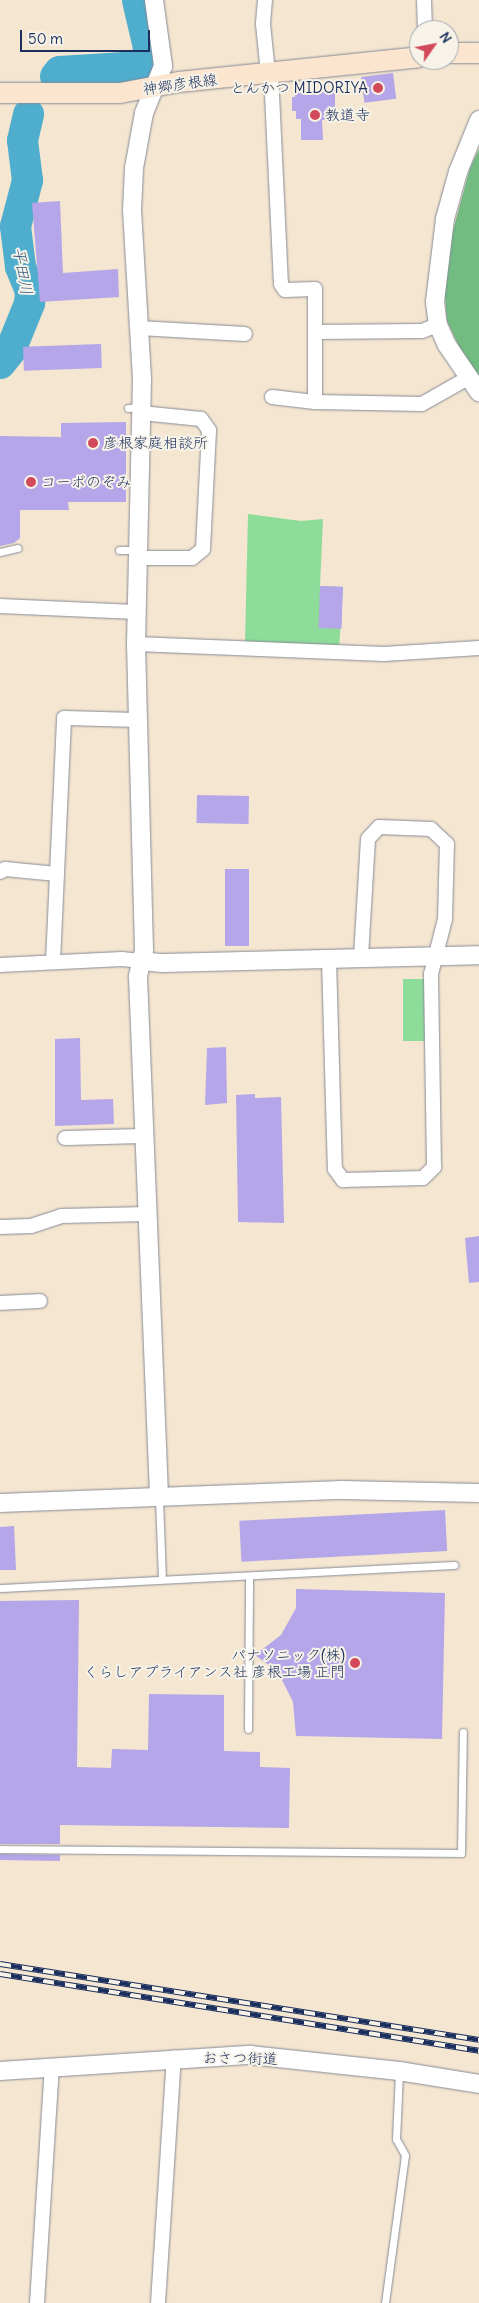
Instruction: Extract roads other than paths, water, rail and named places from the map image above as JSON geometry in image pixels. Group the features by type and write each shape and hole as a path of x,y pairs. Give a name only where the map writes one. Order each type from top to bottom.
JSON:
{"main road":[{"path":"459,53 479,52"},
{"name":"神郷彦根線","path":"0,93 120,93 270,73 409,58"}],"street":[{"path":"154,0 163,53 163,66 144,113 134,168 132,210 139,328 136,644 144,880 142,961 138,977 158,1495"},
{"path":"265,0 263,24 270,73 281,284 285,290 315,289 315,402"},
{"path":"424,0 425,20"},
{"path":"479,120 458,172 445,220 436,276 438,325 468,378 479,392"},
{"path":"315,332 412,331 438,325"},
{"path":"139,328 245,334"},
{"path":"272,396 315,402 422,404 468,378"},
{"path":"137,410 201,419 209,430 203,549 192,558 137,554"},
{"path":"0,606 136,612"},
{"path":"136,644 384,654 479,648"},
{"path":"53,962 64,718 139,720"},
{"path":"329,959 335,1169 343,1180 423,1178 434,1167 431,974 445,919 447,844 431,829 379,827 368,839 361,958"},
{"path":"0,872 5,869 57,874"},
{"path":"0,965 53,962 329,959 479,955"},
{"path":"65,1138 144,1136"},
{"path":"0,1228 31,1226 61,1216 147,1214"},
{"path":"0,1303 40,1301"},
{"path":"0,1503 158,1495 342,1490 479,1493"},
{"name":"おさつ街道","path":"0,2071 174,2058 250,2055 399,2071 479,2084"},
{"path":"158,2303 174,2058"},
{"path":"37,2303 52,2066"}],"lane":[{"path":"0,552 18,548"},
{"path":"119,550 137,554"},
{"path":"158,1495 162,1579"},
{"path":"0,1588 454,1565"},
{"path":"248,1729 249,1576"},
{"path":"0,1849 461,1853 463,1732"},
{"path":"385,2303 405,2155 396,2139 399,2071"}],"waterway":[{"name":"平田川","path":"55,76 59,71 140,66 146,63 148,47 137,0"},
{"name":"平田川","path":"0,363 10,350 29,303 30,291 20,266 15,226 27,180 22,140 28,114"}],"railway":[{"path":"0,1964 479,2040"},
{"path":"0,1974 479,2051"}],"place":[{"name":"とんかつ MIDORIYA","path":"378,88"},
{"name":"教道寺","path":"315,115"},
{"name":"彦根家庭相談所","path":"93,443"},
{"name":"コーポのぞみ","path":"31,482"},
{"name":"パナソニック(株) くらしアプライアンス社 彦根工場 正門","path":"355,1663"}]}
